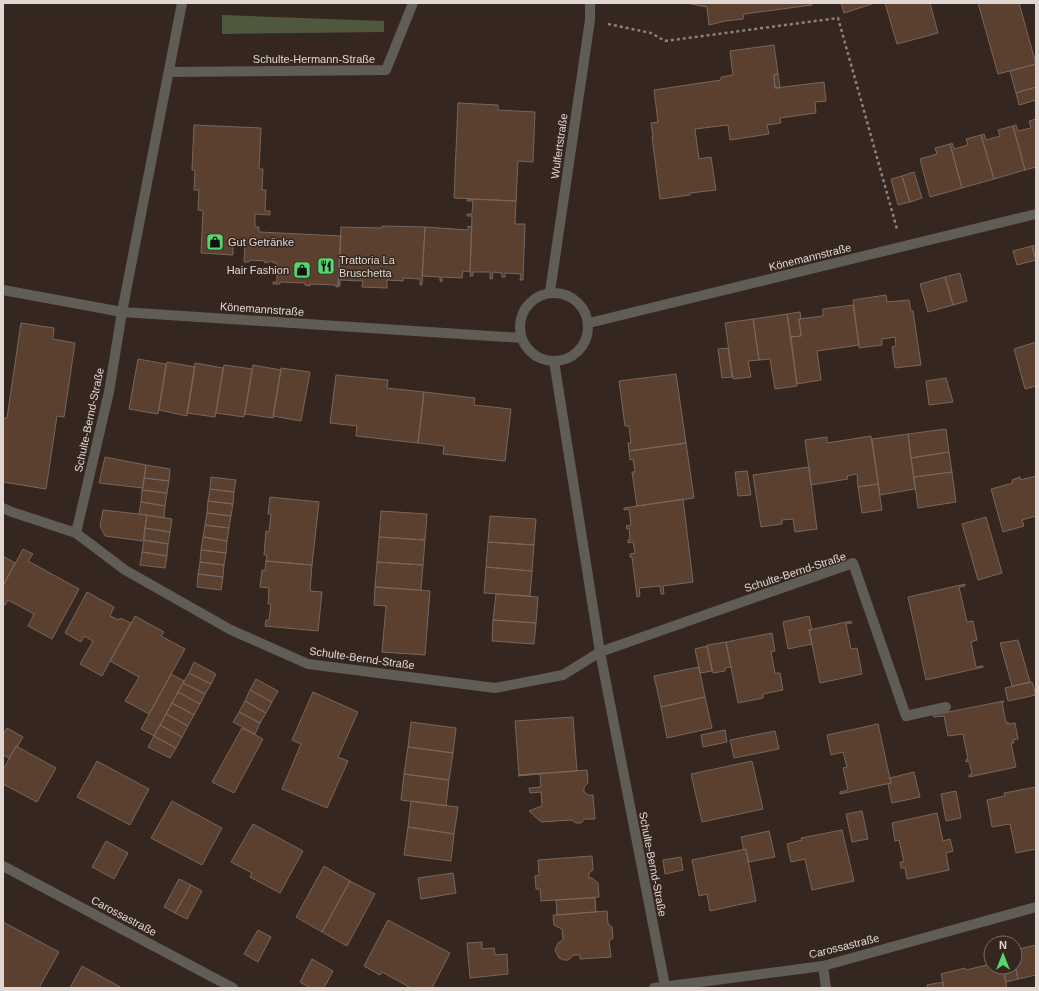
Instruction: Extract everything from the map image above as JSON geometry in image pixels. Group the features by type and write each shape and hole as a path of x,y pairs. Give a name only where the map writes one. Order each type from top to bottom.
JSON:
{"street":[{"path":"122,312 182,3"},
{"name":"Schulte-Hermann-Straße","path":"169,72 386,70 413,3"},
{"name":"Wulfertstraße","path":"550,292 590,20 590,3"},
{"name":"Könemannstraße","path":"589,323 1036,214"},
{"name":"Könemannstraße","path":"3,290 122,312 522,338"},
{"path":"550,292 562,293 578,301 585,311 589,323 588,337 580,350 569,358 554,362 544,360 534,355 527,348 522,338 520,327 521,316 526,306 534,298 550,292"},
{"name":"Schulte-Bernd-Straße","path":"76,533 109,392 122,312"},
{"name":"Schulte-Bernd-Straße","path":"554,362 600,652 665,986"},
{"name":"Schulte-Bernd-Straße","path":"3,508 76,533 131,574 231,630 308,664 495,688 563,675 600,652 853,563 906,716 946,707"},
{"name":"Carossastraße","path":"3,866 233,988"},
{"name":"Carossastraße","path":"654,988 822,966 1036,907"},
{"path":"822,966 826,988"}],"path":[{"path":"590,20 652,33 665,41 838,18 902,246"}],"green space":[{"path":"222,15 384,21 384,32 222,34"}],"building":[{"path":"686,3 812,3 812,5 744,14 743,19 709,25 707,7"},
{"path":"841,3 875,3 844,13"},
{"path":"885,3 930,3 938,33 897,44"},
{"path":"978,3 1019,3 1036,64 998,74"},
{"path":"774,45 778,74 774,75 775,88 824,82 826,101 815,102 816,113 780,118 781,123 767,125 769,134 730,140 728,125 695,129 699,159 711,157 716,190 660,199 651,123 658,122 654,90 721,80 721,77 733,75 730,51"},
{"path":"1036,64 1036,87 1016,93 1010,71"},
{"path":"778,74 780,88 775,88 774,75"},
{"path":"1036,87 1036,100 1019,105 1016,93"},
{"path":"458,103 498,105 498,110 535,112 533,162 518,161 516,201 454,198"},
{"path":"1036,119 1036,167 1025,170 1013,126 1016,125 1018,131 1031,128 1029,121"},
{"path":"194,125 261,128 259,169 263,169 262,190 266,190 265,211 270,211 270,215 255,214 255,227 259,227 259,232 341,236 338,287 336,287 336,285 310,284 310,286 305,285 305,283 280,282 280,284 273,284 273,282 277,282 277,263 273,263 273,261 265,263 265,261 250,260 249,262 244,262 245,242 233,242 233,255 201,253 203,211 198,210 199,190 194,190 195,170 192,170"},
{"path":"1013,126 1025,170 994,179 981,135 984,134 986,140 1000,136 998,130"},
{"path":"981,135 994,179 962,188 950,144 952,143 954,149 968,145 966,139"},
{"path":"950,144 962,188 930,197 920,159 937,154 935,148"},
{"path":"914,172 922,198 910,202 902,176"},
{"path":"902,176 910,202 898,205 891,179"},
{"path":"468,199 516,201 515,224 525,224 523,280 520,280 521,274 505,273 505,277 502,277 502,273 493,272 492,279 490,279 490,272 473,272 473,276 470,276 472,216 467,216 467,214 472,214 473,201 467,201"},
{"path":"382,226 425,227 422,285 420,285 420,279 403,278 403,281 387,280 387,288 362,287 363,281 340,280 340,286 338,286 341,227 382,228"},
{"path":"468,226 472,227 470,272 463,271 462,278 442,277 442,282 440,281 440,277 422,276 425,227 468,230"},
{"path":"1036,245 1036,260 1032,246"},
{"path":"1032,246 1036,260 1017,265 1013,251"},
{"path":"960,273 967,301 953,305 945,277"},
{"path":"945,277 953,305 928,312 920,284"},
{"path":"886,295 887,302 909,300 911,311 913,311 921,365 895,368 892,347 896,346 895,337 882,339 882,345 859,348 853,300"},
{"path":"853,305 859,345 817,351 821,380 797,384 791,337 801,336 799,319 823,316 823,309"},
{"path":"800,312 801,319 799,319 801,336 791,337 787,314"},
{"path":"787,314 797,386 775,389 770,359 759,360 753,319"},
{"path":"753,319 759,360 748,361 751,377 733,379 725,323"},
{"path":"21,323 54,328 53,339 75,343 64,417 57,416 46,489 3,482 3,418 7,418"},
{"path":"1036,342 1036,386 1025,389 1014,349"},
{"path":"728,348 732,377 722,378 718,349"},
{"path":"138,359 166,364 158,414 129,409"},
{"path":"167,362 195,367 187,416 159,410"},
{"path":"195,363 223,368 215,417 187,413"},
{"path":"224,365 252,369 244,417 216,413"},
{"path":"253,365 281,370 273,418 245,414"},
{"path":"281,368 310,372 301,421 273,416"},
{"path":"676,374 686,443 629,451 628,443 631,443 629,426 625,426 619,381"},
{"path":"336,375 388,380 387,388 424,392 418,443 356,436 357,426 330,423"},
{"path":"946,378 953,402 929,405 926,381"},
{"path":"424,392 475,398 474,405 511,409 505,461 443,454 444,446 418,443"},
{"path":"946,429 949,452 911,458 908,434"},
{"path":"908,434 915,489 880,495 872,439"},
{"path":"871,436 878,484 858,487 857,474 847,476 848,479 811,485 805,440 827,437 827,443"},
{"path":"686,443 694,498 637,506 632,472 635,472 633,459 630,460 629,451"},
{"path":"949,452 952,472 914,477 911,458"},
{"path":"105,457 146,465 143,488 99,483"},
{"path":"146,465 170,469 169,481 144,478"},
{"path":"809,467 817,529 795,532 793,519 782,520 782,524 761,527 753,475"},
{"path":"747,471 751,495 738,496 735,472"},
{"path":"952,472 956,502 918,508 914,477"},
{"path":"1036,476 1036,516 1022,520 1024,526 1003,532 991,489 1013,483 1012,480 1020,477 1020,480"},
{"path":"211,477 236,480 234,492 210,489"},
{"path":"144,478 169,481 167,493 142,490"},
{"path":"878,484 882,510 862,513 858,487"},
{"path":"210,489 234,492 233,504 208,501"},
{"path":"142,490 167,493 165,506 141,502"},
{"path":"270,497 319,502 312,565 266,561 267,555 264,555 266,531 269,532 271,514 268,514"},
{"path":"683,499 693,582 663,586 664,594 661,594 660,586 639,588 640,596 637,597 632,557 630,557 630,554 635,553 633,542 628,543 628,540 630,540 629,528 627,529 626,526 631,525 629,509 624,510 624,508"},
{"path":"208,501 233,504 231,516 207,513"},
{"path":"141,502 165,506 164,518 139,514"},
{"path":"103,510 147,515 143,541 105,536 100,526"},
{"path":"381,511 427,514 425,540 379,537"},
{"path":"207,513 231,516 229,528 205,525"},
{"path":"147,515 172,519 170,532 145,528"},
{"path":"490,516 536,519 534,545 488,542"},
{"path":"986,517 1002,573 978,580 962,524"},
{"path":"205,525 229,528 227,541 203,537"},
{"path":"145,528 170,532 168,544 144,540"},
{"path":"203,537 227,541 226,553 201,550"},
{"path":"379,537 425,540 423,565 377,562"},
{"path":"144,540 168,544 167,556 142,552"},
{"path":"488,542 534,545 532,571 486,567"},
{"path":"23,549 33,554 28,561 79,589 52,639 28,626 34,614 8,600 5,605 3,604 3,586"},
{"path":"201,550 226,553 224,565 200,562"},
{"path":"142,552 167,556 165,568 140,565"},
{"path":"3,556 15,563 3,586"},
{"path":"266,561 312,565 310,591 322,592 318,631 265,626 266,620 269,620 271,604 268,604 269,588 260,587 262,570 265,571"},
{"path":"200,562 224,565 223,577 198,574"},
{"path":"377,562 423,565 421,590 375,587"},
{"path":"486,567 532,571 530,596 484,593"},
{"path":"198,574 223,577 221,590 197,587"},
{"path":"965,584 965,586 959,587 967,622 973,621 977,640 971,642 976,667 983,667 926,680 908,597"},
{"path":"375,587 430,591 425,655 382,652 386,606 374,605"},
{"path":"87,592 114,607 110,616 119,620 120,618 131,623 102,676 80,664 93,641 84,636 81,642 65,633"},
{"path":"496,594 538,597 536,623 493,620"},
{"path":"135,616 164,632 161,636 185,649 149,714 125,701 139,677 110,661"},
{"path":"809,616 812,630 809,630 812,644 788,649 783,622"},
{"path":"493,620 536,623 534,644 492,641"},
{"path":"851,621 852,623 846,624 851,649 857,648 862,674 820,683 809,630"},
{"path":"772,633 775,651 771,652 775,673 780,673 783,690 763,694 763,698 738,703 726,642"},
{"path":"1018,640 1030,682 1012,686 1000,643"},
{"path":"726,642 731,667 725,668 725,671 713,673 707,645"},
{"path":"707,646 712,671 700,673 695,649"},
{"path":"194,662 216,674 211,684 189,673"},
{"path":"699,667 705,697 661,707 654,676"},
{"path":"189,673 211,684 205,694 183,683"},
{"path":"171,674 184,681 154,736 141,729"},
{"path":"256,679 278,691 272,702 250,690"},
{"path":"1032,682 1036,695 1008,701 1005,688"},
{"path":"183,683 205,694 200,704 178,692"},
{"path":"250,690 272,702 266,713 245,701"},
{"path":"178,692 200,704 194,715 172,703"},
{"path":"313,692 358,712 338,757 348,761 327,808 282,789 301,744 292,740"},
{"path":"705,697 712,728 667,738 661,707"},
{"path":"245,701 266,713 260,723 239,712"},
{"path":"1004,701 1002,702 1006,723 1015,723 1018,739 1013,740 1014,743 1011,743 1016,767 969,777 969,775 972,774 969,761 966,762 968,759 963,734 948,736 944,716 934,717 933,715"},
{"path":"172,703 194,715 188,726 166,714"},
{"path":"239,712 260,723 255,734 233,722"},
{"path":"166,714 188,726 182,737 160,725"},
{"path":"573,717 577,771 519,775 515,721"},
{"path":"411,722 456,728 453,753 408,747"},
{"path":"878,724 891,783 840,794 840,792 848,790 843,768 847,767 843,752 831,755 827,735"},
{"path":"160,725 182,737 176,748 154,736"},
{"path":"7,728 23,737 9,758 3,755 3,735"},
{"path":"242,728 263,739 234,793 212,782"},
{"path":"725,730 727,742 703,747 701,735"},
{"path":"775,731 779,749 734,758 730,740"},
{"path":"154,736 176,748 170,758 148,747"},
{"path":"16,746 56,768 37,802 3,784 3,770"},
{"path":"408,747 453,753 449,780 404,774"},
{"path":"97,761 149,789 130,825 77,797"},
{"path":"752,761 763,809 702,822 691,774"},
{"path":"587,770 588,783 584,787 584,792 588,795 593,795 595,819 585,819 581,823 576,823 572,820 541,822 529,811 542,806 541,792 530,793 529,788 541,787 540,774 518,776 519,775"},
{"path":"914,772 920,797 892,803 888,784 891,783 890,778"},
{"path":"404,774 449,780 446,806 401,800"},
{"path":"1036,787 1036,849 1016,853 1010,824 992,827 987,800 1005,796 1004,793"},
{"path":"956,791 961,818 946,821 941,794"},
{"path":"172,801 222,828 202,865 151,838"},
{"path":"411,801 458,807 454,834 408,827"},
{"path":"862,811 868,839 852,842 846,814"},
{"path":"937,813 943,841 950,839 953,851 946,853 949,870 907,879 905,868 901,868 900,862 904,862 899,840 895,841 892,823"},
{"path":"253,824 303,851 280,893 250,877 252,873 231,862"},
{"path":"408,827 454,834 451,861 404,855"},
{"path":"842,830 854,881 812,890 805,859 791,862 787,844 802,840 801,838"},
{"path":"769,831 775,857 748,862 746,849 744,850 741,837"},
{"path":"106,841 128,853 114,879 92,867"},
{"path":"746,849 756,901 710,911 707,894 699,896 692,860"},
{"path":"592,856 593,870 589,873 589,878 592,878 598,883 599,897 541,901 540,889 536,889 535,876 539,875 538,860"},
{"path":"681,857 683,870 665,874 663,860"},
{"path":"324,866 350,881 322,932 296,917"},
{"path":"453,873 456,893 421,899 418,878"},
{"path":"179,879 191,885 175,913 164,907"},
{"path":"350,881 375,894 347,946 322,932"},
{"path":"191,885 202,891 187,919 175,913"},
{"path":"595,898 596,912 557,915 556,900"},
{"path":"607,911 608,924 612,927 613,938 609,941 611,957 580,959 580,955 574,955 568,960 559,958 555,950 558,943 563,940 562,929 554,925 553,915"},
{"path":"388,920 450,953 432,988 411,988 382,972 380,975 364,966"},
{"path":"3,922 59,952 39,988 3,988"},
{"path":"258,930 271,937 258,962 244,954"},
{"path":"482,942 482,949 494,948 495,955 507,954 508,974 470,978 467,943"},
{"path":"1036,945 1036,975 1018,979 1017,975 1023,975 1023,948"},
{"path":"312,959 333,971 324,988 310,988 300,982"},
{"path":"82,966 122,988 70,988"},
{"path":"983,966 983,975 1005,975 1007,988 944,988 941,974 965,968 966,970"},
{"path":"1005,975 1017,975 1018,979 1006,982"},
{"path":"943,982 944,988 928,988 927,985"}],"place":[{"name":"Gut Getränke","path":"215,242"},
{"name":"Trattoria La Bruschetta","path":"326,266"},
{"name":"Hair Fashion","path":"302,270"}]}
